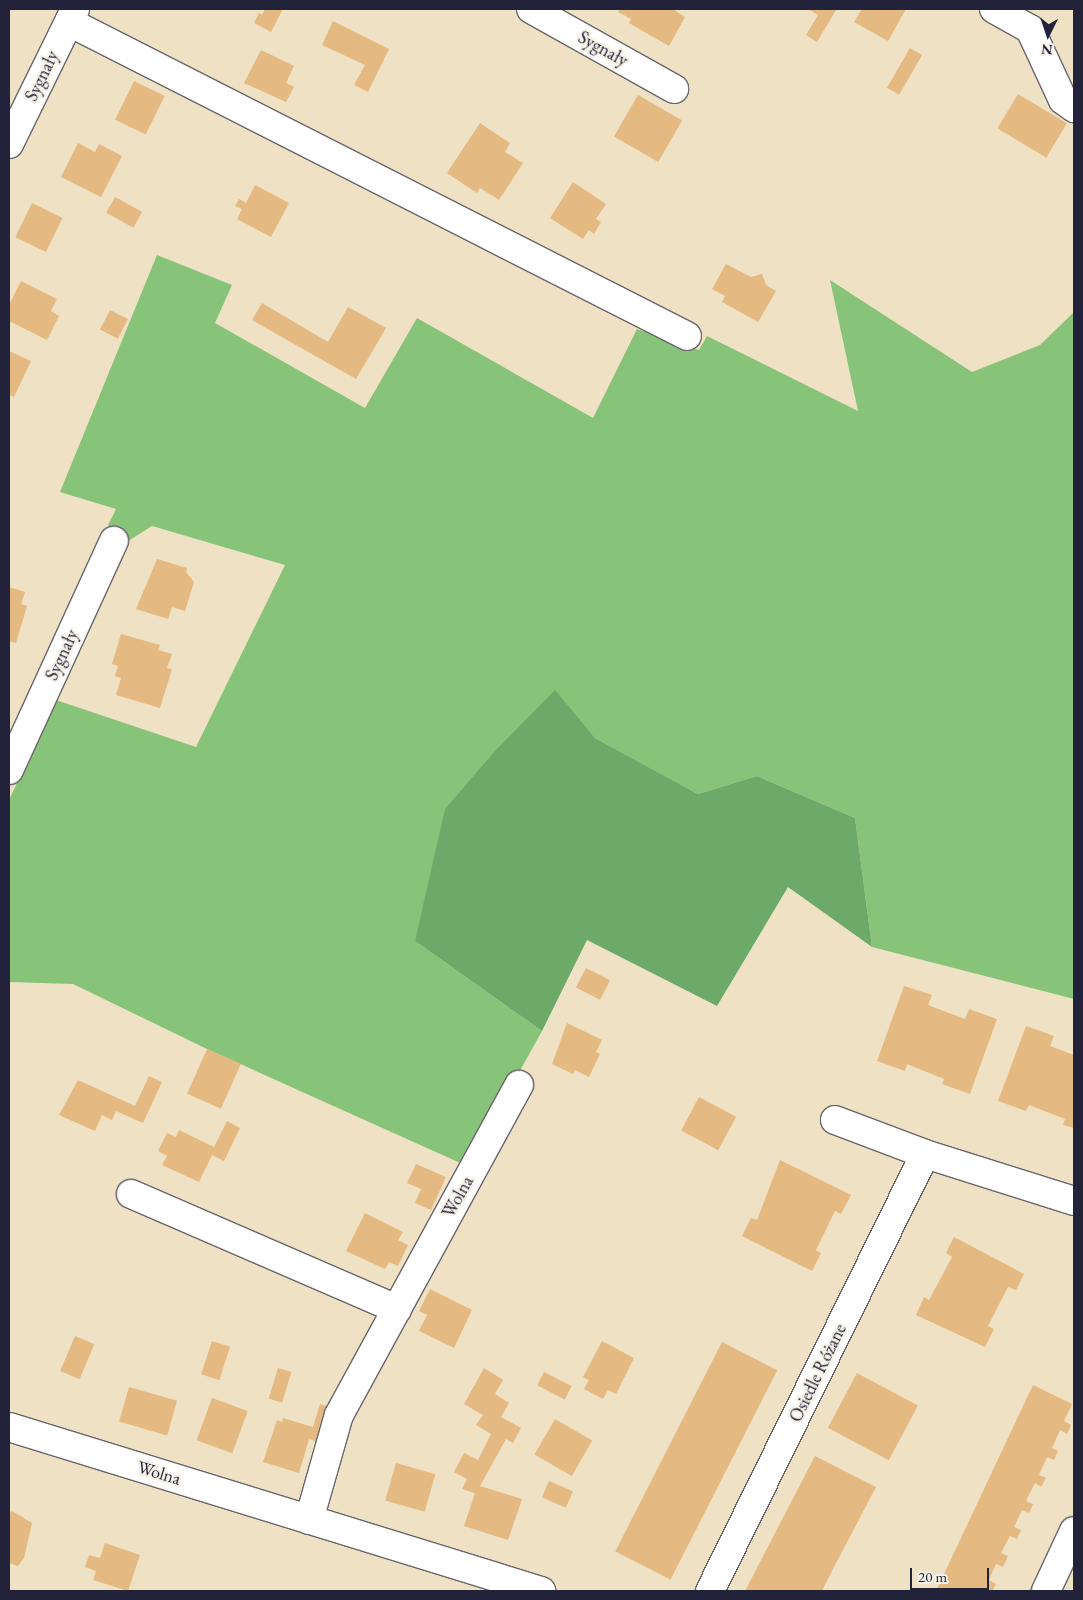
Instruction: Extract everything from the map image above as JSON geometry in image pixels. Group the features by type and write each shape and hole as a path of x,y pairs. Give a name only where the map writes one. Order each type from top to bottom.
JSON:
{"street":[{"name":"Sygnały","path":"531,9 674,89"},
{"path":"994,9 1030,29 1063,100 1074,108"},
{"name":"Sygnały","path":"9,144 72,15"},
{"path":"72,15 687,336"},
{"name":"Sygnały","path":"9,770 114,540"},
{"name":"Wolna","path":"310,1520 339,1414 519,1085"},
{"path":"835,1120 925,1154 1074,1201"},
{"name":"Osiedle Różane","path":"710,1591 925,1154"},
{"path":"131,1194 397,1309"},
{"name":"Wolna","path":"9,1427 541,1591"},
{"path":"1046,1591 1074,1532"}],"green space":[{"path":"157,255 232,285 215,323 365,408 417,318 593,418 637,329 699,350 707,336 858,411 830,280 972,372 1040,345 1074,312 1074,999 872,947 855,818 757,776 698,794 595,738 554,691 415,941 542,1031 467,1166 207,1049 73,984 9,982 9,800 56,700 196,747 285,565 152,526 128,541 108,525 116,509 60,492"},
{"path":"555,690 595,738 698,794 757,776 855,818 872,947 788,887 717,1006 587,940 542,1031 415,941 445,809 495,751"}],"building":[{"path":"265,9 283,9 271,32 254,23 259,13 262,15"},
{"path":"620,9 673,9 685,17 669,46 629,23 631,19 618,12"},
{"path":"808,9 836,10 817,42 806,35 818,15"},
{"path":"862,9 906,9 888,41 854,22"},
{"path":"333,21 389,49 368,92 354,85 365,65 322,45"},
{"path":"910,48 922,55 899,95 887,88"},
{"path":"261,50 294,66 286,83 294,87 286,102 244,83"},
{"path":"134,81 165,96 146,135 115,120"},
{"path":"1018,94 1067,123 1046,158 997,128"},
{"path":"638,95 682,120 658,162 614,137"},
{"path":"480,123 510,143 505,152 523,163 499,200 480,188 477,193 447,173"},
{"path":"78,143 95,152 99,144 122,156 101,197 61,177"},
{"path":"573,182 606,204 596,219 601,222 594,234 589,230 583,239 550,218"},
{"path":"255,185 289,203 271,237 237,219 242,209 235,206 239,199 246,203"},
{"path":"115,197 142,212 133,228 106,213"},
{"path":"32,203 63,218 46,252 15,237"},
{"path":"726,264 751,277 762,274 766,285 776,291 758,322 722,302 725,296 712,289"},
{"path":"21,281 57,299 51,311 59,316 47,340 9,321 9,305"},
{"path":"262,303 328,342 348,307 386,328 356,379 252,320"},
{"path":"110,310 128,319 118,339 100,330"},
{"path":"9,351 31,361 14,397 9,395"},
{"path":"157,559 187,568 186,572 194,582 185,611 172,607 168,619 136,609"},
{"path":"9,587 25,592 21,604 27,606 16,643 9,641"},
{"path":"121,634 160,645 158,650 172,654 167,668 172,669 160,708 116,695 121,678 115,676 118,666 112,664"},
{"path":"586,968 610,980 600,1000 576,988"},
{"path":"904,986 932,995 928,1005 965,1019 969,1009 997,1019 970,1094 942,1084 944,1079 907,1064 905,1071 877,1061"},
{"path":"567,1023 602,1040 596,1052 600,1054 589,1077 575,1070 573,1074 552,1064"},
{"path":"1026,1026 1054,1036 1050,1046 1074,1055 1074,1128 1063,1125 1065,1119 1029,1105 1026,1111 998,1101"},
{"path":"207,1049 241,1064 221,1109 187,1094"},
{"path":"149,1076 162,1082 143,1123 116,1111 112,1120 102,1115 95,1131 59,1115 78,1080 135,1106"},
{"path":"699,1097 736,1117 718,1150 681,1131"},
{"path":"227,1121 240,1128 224,1161 212,1155 199,1182 162,1165 167,1156 158,1151 167,1133 176,1137 179,1130 214,1147"},
{"path":"780,1160 851,1195 841,1214 835,1211 816,1250 821,1253 812,1271 742,1236 751,1218 757,1220"},
{"path":"416,1164 446,1177 431,1210 415,1203 421,1189 407,1183"},
{"path":"365,1213 403,1232 398,1240 408,1245 398,1266 389,1262 385,1269 346,1251"},
{"path":"954,1237 1024,1274 1016,1290 1008,1287 988,1326 994,1329 985,1347 916,1315 924,1297 929,1300 952,1257 946,1253"},
{"path":"430,1289 472,1310 454,1348 419,1331 427,1315 419,1311"},
{"path":"75,1336 94,1344 79,1379 60,1371"},
{"path":"212,1341 230,1347 219,1380 201,1374"},
{"path":"602,1341 634,1358 616,1394 608,1390 603,1399 584,1389 589,1380 583,1377"},
{"path":"722,1342 777,1370 671,1580 615,1551"},
{"path":"278,1368 291,1372 282,1403 269,1399"},
{"path":"484,1368 503,1380 495,1394 509,1403 501,1417 521,1428 513,1443 506,1439 480,1486 522,1499 508,1540 464,1526 475,1493 462,1489 467,1479 454,1472 464,1453 478,1460 491,1434 476,1425 483,1415 464,1404"},
{"path":"544,1372 572,1386 565,1399 537,1385"},
{"path":"857,1373 918,1405 889,1460 828,1428"},
{"path":"1033,1385 1072,1404 1064,1421 1071,1425 1067,1434 1060,1430 1052,1448 1058,1451 1054,1460 1047,1457 1039,1475 1046,1478 1041,1487 1035,1483 1026,1501 1033,1504 1029,1513 1022,1510 1014,1527 1021,1530 1017,1539 1010,1536 1001,1553 1008,1556 1003,1567 996,1564 989,1580 996,1584 992,1591 936,1591"},
{"path":"129,1387 177,1401 167,1435 119,1422"},
{"path":"212,1398 248,1411 232,1453 197,1440"},
{"path":"320,1404 333,1408 323,1444 309,1439 299,1473 263,1462 277,1420 282,1422 283,1418 313,1427"},
{"path":"555,1419 592,1440 572,1476 534,1455"},
{"path":"815,1456 876,1487 822,1591 745,1591"},
{"path":"396,1463 435,1474 425,1512 385,1500"},
{"path":"549,1481 573,1491 566,1508 542,1498"},
{"path":"12,1511 32,1523 24,1558 18,1566 9,1563 9,1513"},
{"path":"105,1543 140,1555 128,1591 93,1580 96,1571 85,1567 89,1555 100,1558"}]}
